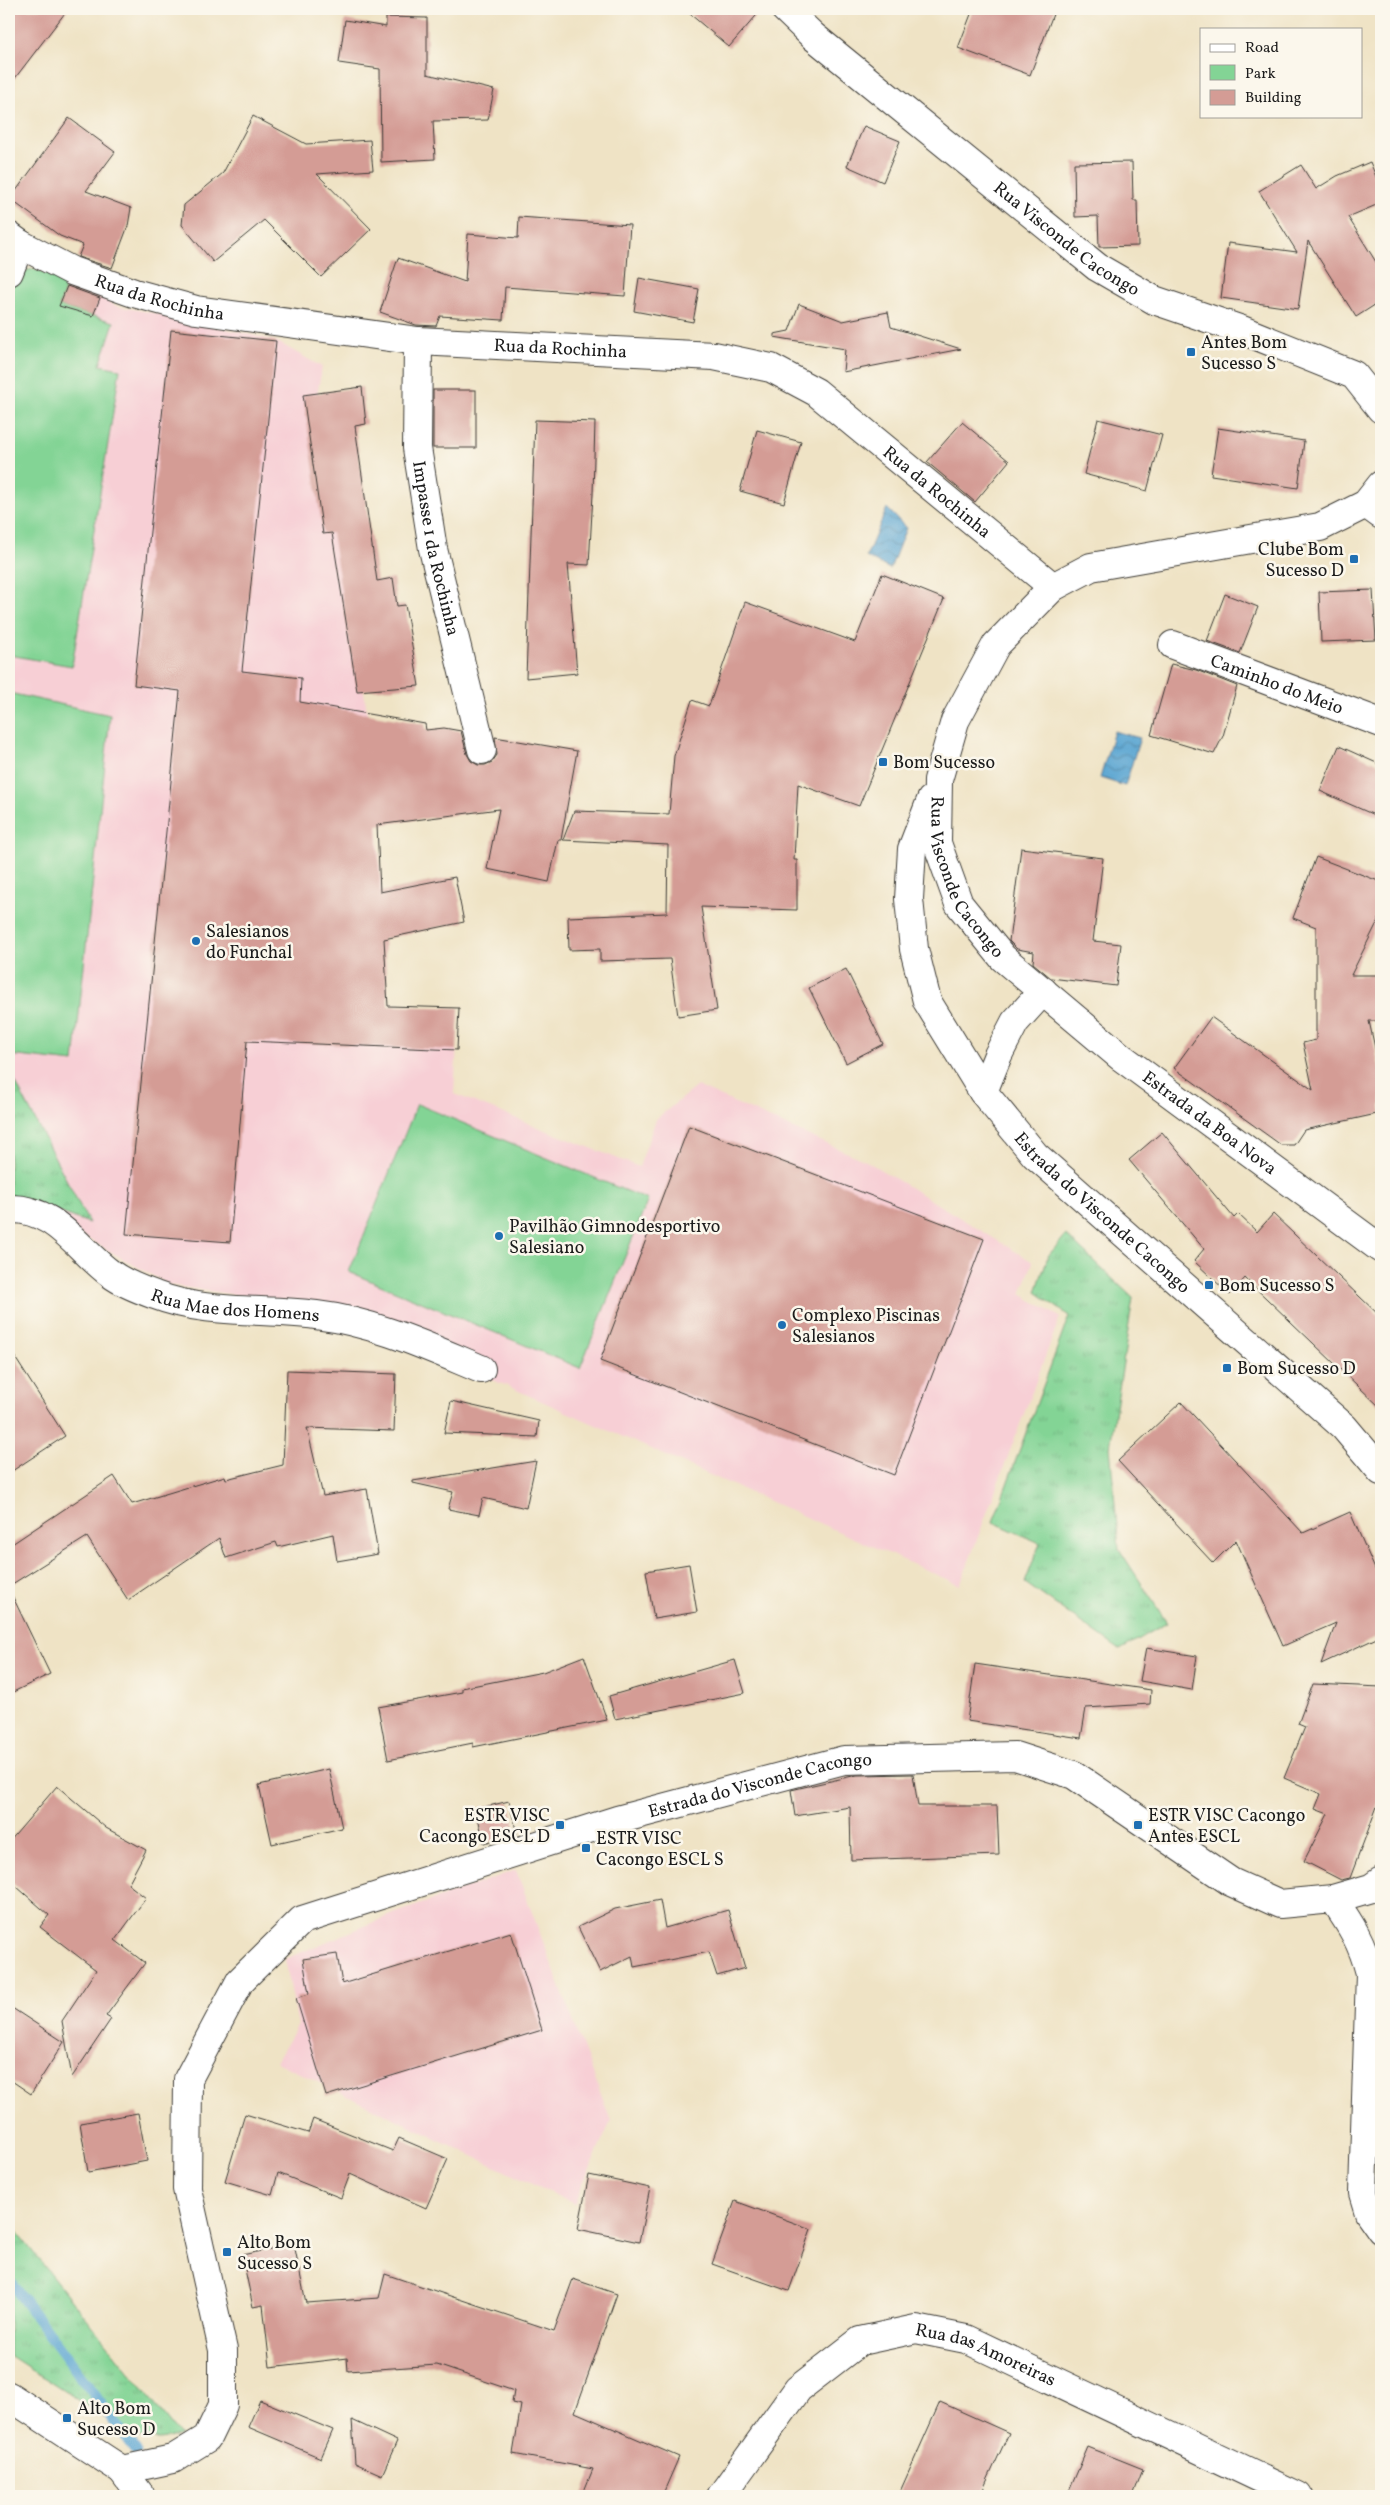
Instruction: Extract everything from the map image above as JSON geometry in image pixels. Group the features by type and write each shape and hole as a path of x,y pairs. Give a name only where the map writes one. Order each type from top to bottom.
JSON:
{"street":[{"name":"Rua Visconde Cacongo","path":"786,9 813,36 1097,267 1154,300 1242,330 1354,375 1381,409"},
{"path":"9,272 14,240"},
{"name":"Rua da Rochinha","path":"14,240 72,271 134,293 196,310 418,341 714,356 771,368 816,392 1052,587"},
{"name":"Impasse 1 da Rochinha","path":"418,341 418,448 433,549 482,750"},
{"name":"Rua Visconde Cacongo","path":"1043,991 1003,958 959,904 937,843 938,780 955,721 996,645 1052,587 1091,567 1320,527 1376,501"},
{"name":"Caminho do Meio","path":"1173,645 1381,724"},
{"name":"Estrada do Visconde Cacongo","path":"938,780 912,849 909,899 914,950 927,1001 983,1092 1035,1155 1344,1427 1381,1471"},
{"path":"983,1092 998,1055 1015,1022 1043,991"},
{"name":"Estrada da Boa Nova","path":"1043,991 1121,1057 1381,1249"},
{"name":"Rua Mae dos Homens","path":"9,1209 22,1208 44,1217 67,1233 111,1275 156,1295 214,1309 317,1315 391,1331 481,1369"},
{"name":"Estrada do Visconde Cacongo","path":"122,2470 173,2459 207,2438 223,2405 224,2350 187,2189 188,2079 240,1980 302,1920 617,1820 844,1760 1015,1756 1074,1775 1231,1882 1280,1904 1333,1899 1370,1888 1381,1881"},
{"path":"1333,1899 1364,1948 1370,1973 1364,2193 1369,2213 1381,2230"},
{"name":"Rua das Amoreiras","path":"721,2496 798,2389 860,2341 916,2329 966,2339 1298,2496"},
{"path":"9,2396 122,2470 141,2496"}],"shaded area":[{"name":"Salesianos do Funchal","path":"33,269 69,279 116,306 182,318 276,341 322,367 314,413 344,565 367,711 376,800 388,1006 459,1008 454,1094 639,1167 656,1119 697,1086 868,1162 1033,1262 1021,1294 1060,1317 960,1585 505,1385 283,1302 169,1285 9,1194 9,284"},
{"path":"516,1870 611,2121 574,2204 276,2062 298,2025 285,1959 396,1913"}],"green space":[{"path":"33,269 69,279 59,306 114,322 100,365 120,369 72,666 9,655 9,284 20,272"},
{"path":"9,693 110,715 74,1062 9,1055"},
{"path":"9,1070 89,1223 9,1194"},
{"name":"Pavilhão Gimnodesportivo Salesiano","path":"417,1104 648,1200 580,1368 349,1272"},
{"path":"1066,1235 1133,1298 1110,1447 1119,1549 1167,1623 1120,1650 1025,1583 1040,1543 993,1522 1069,1316 1036,1292 1048,1256"},
{"path":"9,2222 180,2436 159,2439 136,2437 9,2355"}],"water":[{"path":"887,508 906,528 890,569 866,557"},
{"path":"1114,731 1140,738 1125,786 1100,778"}],"building":[{"path":"9,9 68,9 9,86"},
{"path":"684,9 762,9 729,47"},
{"path":"973,9 1055,9 1030,75 958,48"},
{"path":"386,17 427,18 427,74 494,90 488,120 433,121 435,159 381,162 380,69 339,63 345,20 386,27"},
{"path":"253,116 306,144 370,140 373,170 317,174 371,229 321,277 264,220 213,262 182,225 184,205 223,173"},
{"path":"69,118 115,152 86,191 131,208 128,226 112,268 78,257 83,245 60,236 10,199"},
{"path":"864,126 900,141 883,182 847,166"},
{"path":"1132,162 1133,200 1137,200 1138,246 1099,247 1098,216 1075,217 1074,163"},
{"path":"1370,162 1381,189 1381,203 1348,217 1381,270 1381,301 1356,317 1308,241 1298,309 1221,298 1228,243 1297,252 1259,191 1301,165 1316,189 1337,176"},
{"path":"519,217 630,225 625,296 505,287 503,320 440,316 436,326 416,325 380,312 398,258 465,282 468,234 518,238"},
{"path":"639,278 699,289 693,322 634,311"},
{"path":"67,286 100,298 93,316 59,306"},
{"path":"799,304 843,321 888,312 891,327 961,349 843,372 845,349 774,337 774,334 789,331"},
{"path":"171,330 276,341 242,671 301,678 300,702 425,724 426,730 444,728 461,731 467,754 471,761 478,765 492,762 497,755 495,737 577,751 561,840 558,840 549,882 487,869 499,809 377,825 380,892 455,877 464,922 384,939 388,1006 459,1008 457,1050 247,1041 230,1242 126,1234 180,691 134,685"},
{"path":"362,387 366,424 355,426 377,581 393,578 397,606 405,605 419,686 357,691 332,533 323,534 303,395"},
{"path":"433,390 476,390 476,448 433,448"},
{"path":"1098,419 1162,435 1147,491 1084,474"},
{"path":"535,420 595,422 593,494 589,565 568,564 577,673 526,678"},
{"path":"962,422 1009,461 975,502 927,462"},
{"path":"1218,428 1304,441 1298,488 1211,475"},
{"path":"757,430 801,442 784,503 740,491"},
{"path":"882,574 944,599 859,806 798,784 794,860 797,860 797,910 701,907 717,1010 678,1016 670,959 600,961 600,949 569,950 568,917 667,913 668,845 563,840 574,811 669,814 674,756 692,700 709,706 745,602 855,642"},
{"path":"1373,590 1376,640 1321,642 1319,592"},
{"path":"1225,594 1258,607 1240,653 1207,641"},
{"path":"1171,664 1196,670 1237,686 1223,736 1214,754 1151,735"},
{"path":"1339,746 1381,765 1381,818 1320,791"},
{"path":"1021,848 1103,858 1093,941 1121,944 1116,986 1051,978 1033,963 1034,952 1017,949 1009,941"},
{"path":"1316,857 1381,882 1381,915 1351,975 1381,975 1381,1021 1369,1021 1381,1075 1381,1113 1304,1130 1294,1145 1281,1145 1174,1068 1211,1017 1313,1090 1303,1043 1316,1040 1316,927 1293,918"},
{"path":"846,969 883,1044 846,1063 809,988"},
{"name":"Complexo Piscinas Salesianos","path":"689,1126 984,1239 894,1475 600,1361"},
{"path":"1162,1132 1234,1218 1238,1214 1257,1232 1273,1214 1381,1317 1381,1408 1245,1278 1230,1295 1194,1261 1204,1249 1129,1160"},
{"path":"9,1348 65,1436 9,1473"},
{"path":"287,1370 396,1374 394,1431 307,1428 323,1496 367,1489 378,1554 337,1561 333,1534 278,1547 276,1542 226,1558 219,1538 128,1600 87,1537 9,1586 9,1546 114,1476 132,1504 225,1476 226,1479 283,1465"},
{"path":"451,1401 539,1421 537,1437 444,1433"},
{"path":"1181,1402 1303,1533 1350,1512 1381,1583 1381,1636 1321,1664 1336,1623 1283,1646 1236,1540 1213,1563 1118,1461"},
{"path":"536,1461 526,1508 483,1498 479,1515 448,1509 453,1492 413,1483 413,1481"},
{"path":"689,1564 697,1612 654,1619 646,1571"},
{"path":"9,1589 50,1674 9,1694"},
{"path":"1146,1648 1197,1656 1192,1690 1140,1681"},
{"path":"584,1656 607,1720 473,1747 473,1743 388,1760 378,1707 462,1692 462,1688 543,1672"},
{"path":"735,1660 745,1693 615,1719 609,1696"},
{"path":"975,1664 1151,1690 1150,1704 1086,1708 1081,1738 967,1721"},
{"path":"1313,1684 1381,1687 1381,1796 1350,1878 1341,1880 1304,1861 1328,1814 1315,1809 1321,1794 1284,1778 1305,1727 1298,1724"},
{"path":"329,1769 342,1828 272,1844 259,1785"},
{"path":"913,1774 918,1806 997,1806 999,1855 851,1860 850,1807 795,1816 791,1790 857,1775"},
{"path":"57,1786 106,1828 146,1850 128,1884 146,1898 115,1940 145,1963 106,2016 111,2019 72,2077 62,2021 96,1970 40,1927 49,1915 9,1880 9,1842"},
{"path":"509,1801 517,1834 484,1843 476,1809"},
{"path":"660,1900 665,1928 728,1910 745,1968 717,1976 709,1952 634,1967 632,1956 600,1972 578,1927 615,1909"},
{"path":"511,1932 542,2030 326,2096 296,1998 309,1994 303,1959 337,1954 342,1984"},
{"path":"9,2006 64,2042 31,2094 9,2079"},
{"path":"138,2113 147,2161 88,2172 80,2123"},
{"path":"245,2114 308,2133 313,2119 393,2151 399,2138 448,2159 426,2208 350,2174 341,2198 278,2173 272,2195 225,2181"},
{"path":"589,2175 650,2188 639,2242 578,2229"},
{"path":"735,2201 811,2229 789,2291 712,2264"},
{"path":"294,2244 306,2303 379,2298 385,2274 554,2331 573,2279 617,2294 575,2412 679,2457 662,2496 582,2496 593,2469 513,2454 521,2405 512,2403 514,2391 437,2365 348,2371 347,2358 270,2367 263,2305 253,2307 242,2255"},
{"path":"260,2400 333,2430 321,2458 248,2427"},
{"path":"940,2402 1009,2433 980,2496 898,2496"},
{"path":"352,2420 397,2441 382,2475 355,2463"},
{"path":"1088,2447 1143,2469 1133,2496 1067,2496"}],"waterway":[{"path":"9,2280 136,2451"}],"place":[{"name":"Antes Bom Sucesso S","path":"1191,352"},
{"name":"Clube Bom Sucesso D","path":"1354,559"},
{"name":"Bom Sucesso","path":"883,762"},
{"name":"Salesianos do Funchal","path":"196,941"},
{"name":"Pavilhão Gimnodesportivo Salesiano","path":"499,1236"},
{"name":"Bom Sucesso S","path":"1209,1285"},
{"name":"Complexo Piscinas Salesianos","path":"782,1325"},
{"name":"Bom Sucesso D","path":"1227,1368"},
{"name":"ESTR VISC Cacongo ESCL D","path":"560,1825"},
{"name":"ESTR VISC Cacongo Antes ESCL","path":"1138,1825"},
{"name":"ESTR VISC Cacongo ESCL S","path":"586,1848"},
{"name":"Alto Bom Sucesso S","path":"227,2252"},
{"name":"Alto Bom Sucesso D","path":"67,2418"}]}
